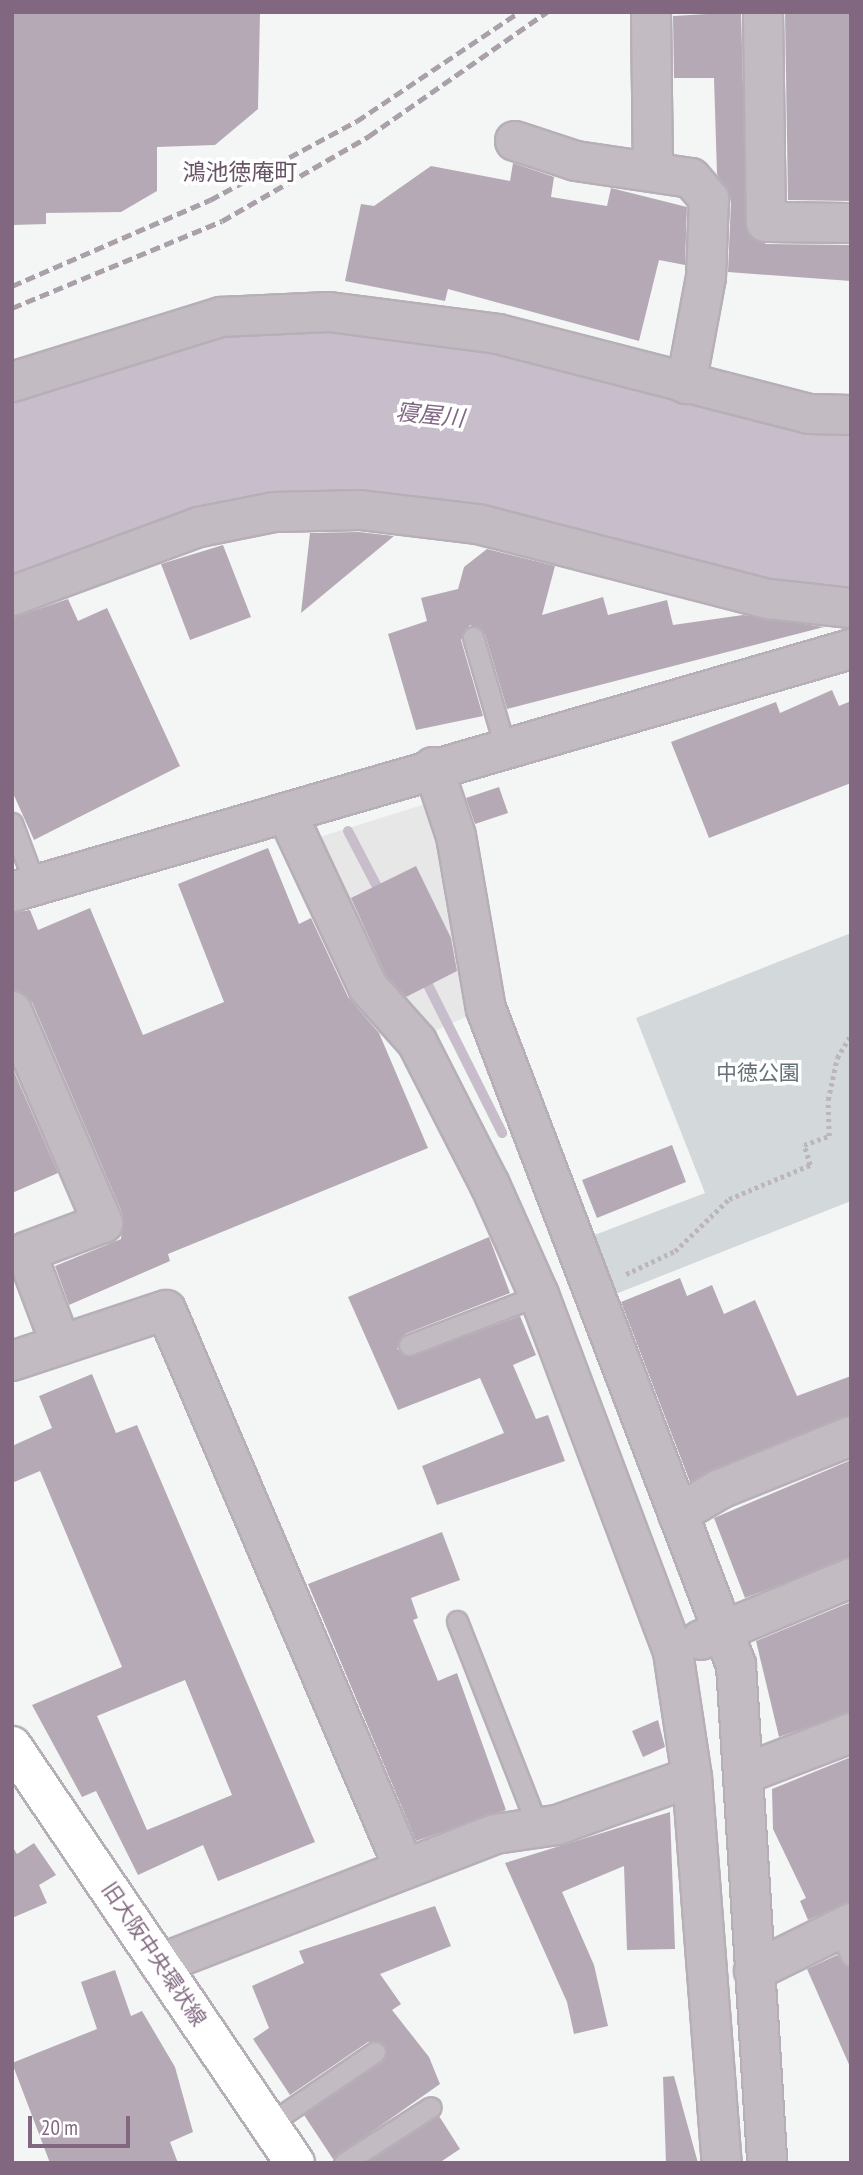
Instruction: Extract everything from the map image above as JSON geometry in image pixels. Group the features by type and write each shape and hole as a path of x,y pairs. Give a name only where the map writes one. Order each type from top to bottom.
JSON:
{"main road":[{"name":"旧大阪中央環状線","path":"12,1746 295,2163"}],"street":[{"path":"651,12 653,171"},
{"path":"763,12 766,222 851,223"},
{"path":"515,141 576,161 691,178 709,199 706,277 686,384"},
{"path":"12,382 221,317 278,311 378,316 498,334 809,414 851,415"},
{"path":"12,596 199,527 274,512 360,510 478,524 769,599 851,608"},
{"path":"24,888 287,814 433,767 851,649"},
{"path":"433,767 456,836 483,1002 737,1672 767,2163"},
{"path":"287,814 368,987 417,1042 490,1185 539,1294 673,1652 692,1777 722,2163"},
{"path":"12,1011 103,1223 26,1252 61,1345"},
{"path":"490,1185 542,1162"},
{"path":"12,1361 166,1310 404,1868"},
{"path":"678,1514 720,1489 851,1436"},
{"path":"673,1652 851,1578"},
{"path":"744,1774 851,1733"},
{"path":"160,1964 495,1835 538,1828 692,1777"},
{"path":"754,1971 846,1936"}],"lane":[{"path":"473,637 505,747"},
{"path":"12,823 24,888"},
{"path":"410,1345 539,1294"},
{"path":"457,1621 538,1828"},
{"path":"269,2124 375,2052"},
{"path":"344,2163 431,2107"}],"path":[{"path":"589,1286 657,1264 729,1199 810,1166 804,1145 829,1136 828,1100 837,1058 851,1035"}],"shaded area":[{"path":"435,801 474,1013 426,1035 376,984 310,840"}],"green space":[{"name":"中徳公園","path":"851,933 851,1201 608,1297 584,1239 705,1193 636,1018"}],"water":[{"name":"寝屋川","path":"223,327 376,328 851,427 851,592 801,590 418,496 12,582 12,393"}],"building":[{"path":"12,12 260,12 258,109 215,145 157,147 157,191 121,212 46,213 46,224 12,225"},
{"path":"741,12 747,232 766,244 851,245 851,281 728,272 731,200 717,174 714,78 674,78 673,16"},
{"path":"785,12 851,12 851,201 788,200"},
{"path":"513,163 554,177 551,197 607,206 611,188 687,207 685,265 659,260 639,341 448,289 445,301 345,281 361,204 374,206 431,166 510,181"},
{"path":"359,532 394,536 301,613 310,533"},
{"path":"223,545 251,617 190,640 161,564"},
{"path":"487,549 555,566 542,615 603,597 608,615 667,600 673,625 743,615 824,627 507,709 485,634 470,625 461,640 483,716 416,730 388,634 427,621 421,598 458,589 464,567"},
{"path":"68,599 78,621 107,608 180,766 34,840 12,791 12,618"},
{"path":"832,690 839,706 851,701 851,783 709,838 671,742 776,702 780,713"},
{"path":"499,787 508,813 475,824 466,798"},
{"path":"268,848 299,924 311,918 348,997 379,1033 428,1148 168,1254 170,1261 69,1305 55,1266 121,1239 123,1215 32,1002 12,990 12,913 30,910 38,930 90,908 143,1035 224,1002 178,884"},
{"path":"416,866 451,938 457,971 406,997 386,975 351,898"},
{"path":"12,1067 58,1173 12,1193"},
{"path":"672,1145 686,1182 597,1218 582,1180"},
{"path":"489,1237 510,1293 405,1334 397,1349 413,1356 520,1316 536,1355 513,1365 536,1419 548,1415 565,1461 437,1505 422,1466 504,1433 480,1378 398,1410 348,1297"},
{"path":"680,1278 687,1296 712,1285 724,1314 755,1300 797,1396 851,1376 851,1415 690,1482 621,1302"},
{"path":"92,1374 116,1433 137,1425 315,1842 218,1881 203,1845 138,1875 96,1791 82,1797 32,1705 122,1667 40,1471 12,1483 12,1446 52,1428 39,1396","holes":["185,1680 232,1795 147,1830 97,1716"]},
{"path":"851,1460 851,1557 745,1598 714,1518"},
{"path":"442,1532 460,1580 411,1598 418,1618 413,1620 438,1681 457,1673 506,1810 416,1841 308,1584"},
{"path":"851,1602 851,1712 779,1737 756,1641"},
{"path":"658,1720 665,1747 643,1757 632,1731"},
{"path":"851,1757 851,1901 808,1920 800,1901 806,1898 773,1829 772,1789"},
{"path":"670,1812 675,1949 627,1950 624,1866 562,1892 594,1965 608,2026 574,2034 567,2002 505,1863"},
{"path":"34,1843 56,1875 39,1885 47,1903 12,1918 12,1846 17,1854"},
{"path":"435,1906 451,1946 380,1974 401,2004 392,2010 429,2057 440,2084 333,2159 304,2115 382,2062 385,2046 368,2042 290,2095 253,2039 269,2028 252,1986 304,1963 299,1951"},
{"path":"837,1955 851,1968 851,2069 807,1969"},
{"path":"115,1970 131,2016 142,2011 175,2067 193,2132 170,2142 178,2163 50,2163 12,2063 97,2029 81,1982"},
{"path":"674,2076 698,2163 666,2163 663,2077"},
{"path":"439,2116 460,2149 439,2163 367,2163"}],"waterway":[{"path":"348,831 382,896"},
{"path":"422,973 502,1133"}],"railway":[{"path":"12,286 210,200 357,121 519,12"},
{"path":"12,308 222,221 369,136 547,12"}],"district":[{"name":"鴻池徳庵町","path":"240,172"}]}
